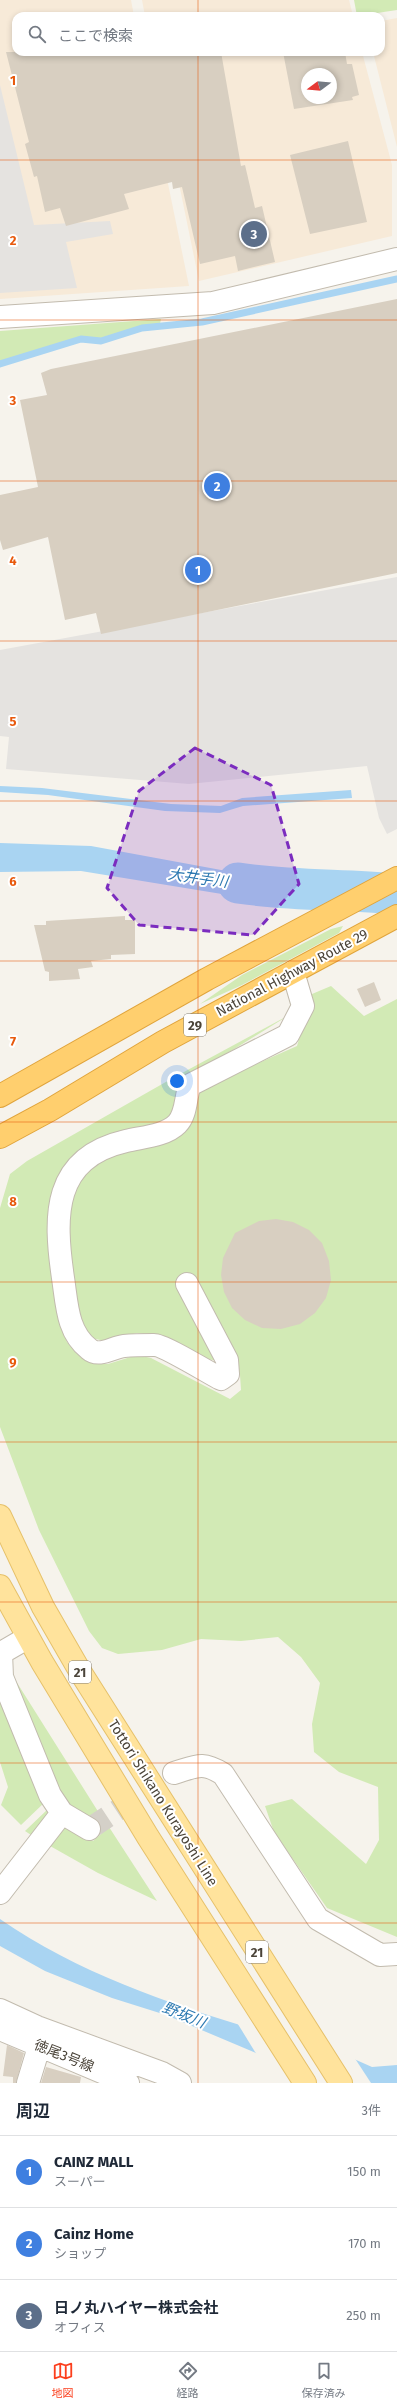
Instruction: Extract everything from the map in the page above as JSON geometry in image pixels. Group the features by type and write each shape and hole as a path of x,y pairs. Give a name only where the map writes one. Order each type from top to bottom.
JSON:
{"highway":[{"name":"29","path":"0,1096 326,915 397,878"},
{"name":"National Highway Route 29","path":"0,1137 50,1110 163,1042 394,918"}],"main road":[{"path":"0,1086 24,1083"},
{"name":"Tottori Shikano Kurayoshi Line","path":"0,1516 22,1565 58,1634 174,1822 341,2083"},
{"name":"Tottori Shikano Kurayoshi Line","path":"0,1586 28,1638 148,1837 306,2083"}],"street":[{"path":"0,317 213,303 397,259"},
{"path":"187,1284 227,1360 228,1374 221,1379 156,1345 122,1346 104,1352 90,1351 76,1336 69,1319 57,1237 59,1210 70,1175 82,1162 100,1148 167,1131 178,1124 185,1111 186,1095 190,1085 288,1036 303,1006 293,972"},
{"path":"28,1638 1,1653 2,1677 50,1795 62,1813 90,1829"},
{"path":"174,1773 193,1767 209,1765 223,1774 318,1919 380,1955 397,1954"},
{"path":"0,1893 62,1813"},
{"path":"0,2010 37,2027 162,2073 180,2083"},
{"name":"徳尾3号線","path":"0,2029 39,2047 128,2083"},
{"path":"28,2083 39,2047"}],"highlighted area":[{"path":"195,748 271,785 299,884 253,935 139,925 107,888 139,791"}],"shaded area":[{"path":"0,0 131,0 133,12 12,12 12,56 142,56 189,286 0,299"},
{"path":"142,0 349,0 352,12 144,12"},
{"path":"397,18 397,147 374,56 385,56 385,20"},
{"path":"153,56 363,56 392,165 392,236 199,281"},
{"path":"0,85 34,225 110,221 113,234 66,242 77,288 0,293"},
{"path":"397,577 397,829 387,834 379,818 367,766 189,784 6,769 9,737 0,736 0,650"}],"green space":[{"path":"354,0 397,0 397,10 384,12 356,12"},
{"path":"161,319 160,324 101,340 81,338 0,363 0,331"},
{"path":"343,926 339,933 242,985 200,1004 242,975 331,929"},
{"path":"331,986 364,1016 397,999 397,1937 327,1908 274,1832 265,1806 292,1799 366,1864 379,1840 378,1787 339,1772 314,1752 312,1724 320,1683 301,1657 278,1637 241,1641 201,1639 162,1650 118,1654 102,1648 89,1631 39,1530 0,1427 0,1208 10,1174 27,1161 171,1079 291,1014 176,1085 176,1113 56,1182 62,1328 67,1342 76,1353 94,1363 108,1364 137,1355 151,1358 230,1399 241,1390 240,1375 232,1349 222,1362 203,1358 158,1336 137,1333 105,1341 86,1337 79,1321 67,1230 73,1191 98,1159 189,1122 200,1092 207,1086 297,1046 312,994"},
{"path":"9,1670 99,1813 93,1815 81,1814 70,1806 56,1792"},
{"path":"0,1698 45,1802 21,1825 1,1805 8,1787 0,1762"},
{"path":"49,1808 55,1816 37,1839 25,1831"},
{"path":"61,1820 93,1841 109,1827 157,1901 98,1873 43,1842"}],"water":[{"path":"0,786 42,788 171,804 221,806 242,798 351,790 352,798 243,806 220,813 165,811 48,795 0,792"},
{"path":"0,843 91,846 232,872 302,877 287,901 234,896 81,871 0,872"},
{"name":"野坂川","path":"0,1919 40,1944 126,1986 217,2018 354,2059 372,2067 397,2065 397,2083 327,2083 166,2015 112,1998 45,1971 0,1946"}],"pier":[{"path":"236,2021 354,2057 371,2083 322,2083 257,2055"}],"building":[{"path":"6,52 12,52 12,56 222,56 241,166 245,165 255,208 262,206 275,262 238,271 235,256 200,264 182,187 173,189 172,182 124,194 129,209 66,226 60,208 45,212 37,176 34,177 25,144 29,142"},
{"path":"284,56 346,56 347,64 352,64 359,95 352,97 353,100 337,102 337,68 301,68 301,104 327,104 294,109"},
{"path":"348,141 367,222 310,234 290,155"},
{"path":"397,299 397,573 101,634 96,613 65,620 48,537 3,550 0,540 0,495 38,487 20,400 47,395 41,373 51,369"},
{"path":"125,916 125,920 135,920 135,954 111,955 111,959 91,961 93,967 78,969 80,979 49,981 49,972 45,971 34,925 46,925 46,921"},
{"path":"374,982 381,1000 365,1007 357,989"},
{"path":"276,1219 293,1222 309,1230 322,1243 329,1261 331,1280 326,1298 315,1313 300,1324 281,1329 262,1328 245,1320 232,1308 224,1292 221,1275 223,1258 235,1233 259,1221"},
{"path":"7,2045 24,2053 16,2083 13,2083 13,2077 3,2076"},
{"path":"46,2067 81,2077 80,2083 41,2083"}],"waterway":[{"path":"0,364 81,339 101,341 142,328 202,322 397,279"},
{"name":"大井手川","path":"238,883 298,889 397,894"}],"tunnel":[{"path":"89,1829 174,1773"}],"place":[{"name":"日ノ丸ハイヤー株式会社","path":"254,234"},
{"name":"Cainz Home","path":"217,486"},
{"name":"CAINZ MALL","path":"198,570"}]}
